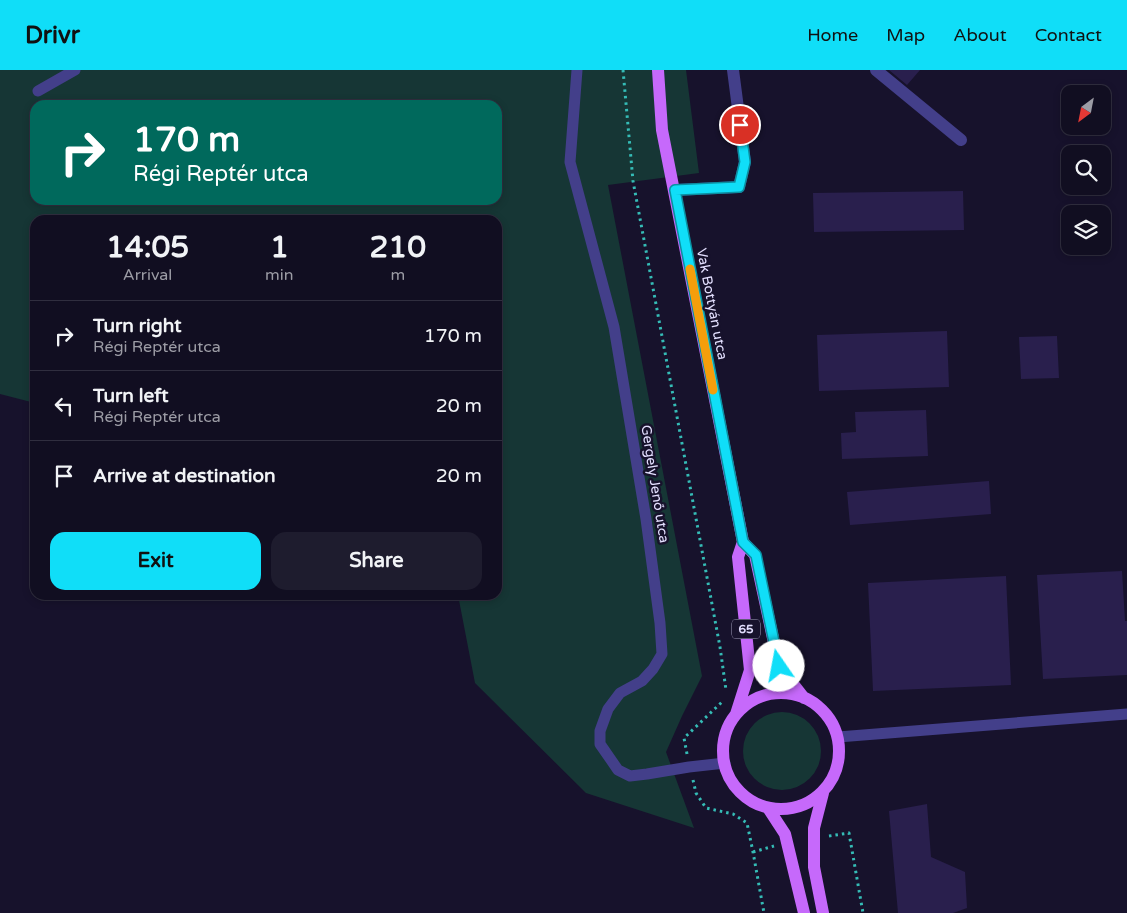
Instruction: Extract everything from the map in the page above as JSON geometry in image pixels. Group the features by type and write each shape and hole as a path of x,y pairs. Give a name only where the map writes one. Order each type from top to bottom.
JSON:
{"main road":[{"name":"Vak Bottyán utca","path":"658,70 662,130 743,542 738,557 750,670 736,714"},
{"name":"Vak Bottyán utca","path":"743,542 756,555 779,666 804,698"},
{"name":"65","path":"823,793 806,804 787,810 768,808 750,801 735,787 726,770 723,750 726,731 736,714 751,701 769,694 787,693 804,698 819,707 831,721 838,737 840,757 834,776 823,793 814,828 814,867 823,913"},
{"path":"768,808 785,834 804,913"}],"street":[{"path":"675,190 739,187 745,162 733,70"},
{"path":"876,70 961,140"}],"lane":[{"path":"38,91 75,70"},
{"name":"Gergely Jenő utca","path":"577,70 570,162 614,327 646,519 660,622 662,654 653,669 642,681 620,693 608,709 600,731 600,744 618,770 630,776 725,763"},
{"path":"838,737 1127,714"}],"path":[{"path":"623,70 633,181 720,647 727,698 684,738 696,794 706,808 733,814 747,823 764,913"}],"green space":[{"path":"0,70 686,70 699,173 608,185 702,676 666,752 694,828 586,793 475,683 459,600 502,600 502,215 30,215 30,402 0,394"},
{"path":"782,712 797,715 814,729 818,736 821,751 818,766 804,783 797,787 782,790 767,787 750,773 746,766 743,751 746,736 760,719 767,715"}],"building":[{"path":"889,70 920,70 907,85"},
{"path":"963,191 964,230 814,232 813,193"},
{"path":"947,331 949,387 819,391 817,335"},
{"path":"1057,336 1059,378 1021,379 1019,337"},
{"path":"926,410 928,456 842,459 841,433 856,432 855,412"},
{"path":"989,481 991,514 850,525 847,492"},
{"path":"1122,571 1125,621 1127,621 1127,675 1043,679 1037,575"},
{"path":"1006,576 1011,685 873,691 868,583"},
{"path":"927,804 931,857 965,872 967,908 953,913 898,913 889,811"}],"slow traffic":[{"path":"690,269 713,390"}],"route":[{"path":"740,125 745,162 739,187 675,190 743,542 756,555 779,666"}]}
